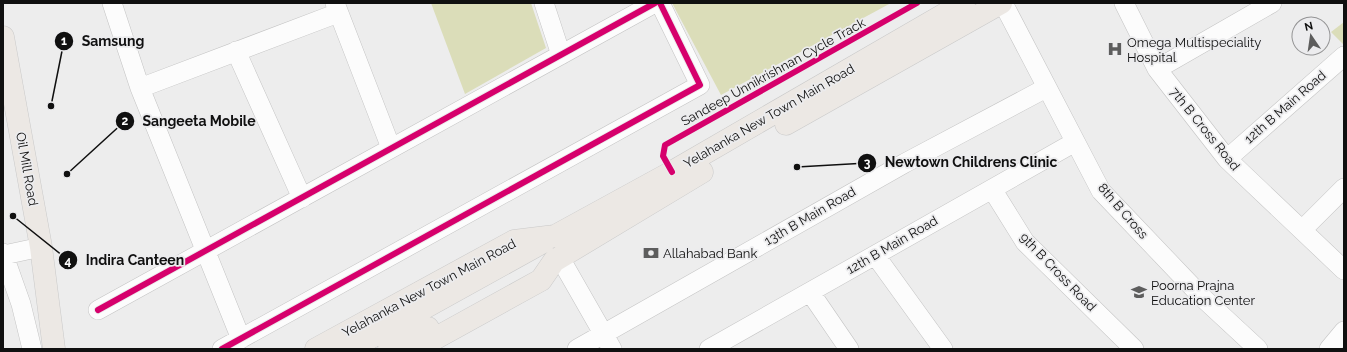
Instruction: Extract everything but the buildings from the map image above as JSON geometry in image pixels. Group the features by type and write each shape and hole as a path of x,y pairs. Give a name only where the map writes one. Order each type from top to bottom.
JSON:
{"main road":[{"name":"Yelahanka New Town Main Road","path":"316,349 514,241 555,236 672,172 964,3"},
{"name":"Yelahanka New Town Main Road","path":"416,349 541,280 557,259 733,153 1002,3"},
{"name":"Oil Mill Road","path":"3,37 41,247 54,349"},
{"path":"350,349 555,236"},
{"path":"389,349 557,259"}],"street":[{"path":"112,3 140,88 241,339"},
{"path":"544,3 561,55"},
{"path":"98,310 655,3"},
{"path":"222,349 700,85 660,3"},
{"name":"8th B Cross","path":"1002,3 1101,191 1203,298 1258,349"},
{"name":"7th B Cross Road","path":"1124,3 1157,69 1227,159 1344,270"},
{"path":"1157,69 1272,3"},
{"path":"140,88 236,52 337,8 392,148"},
{"path":"236,52 302,198"},
{"name":"12th B Main Road","path":"1227,159 1344,56"},
{"name":"13th B Main Road","path":"577,349 608,341 905,163 1046,88"},
{"name":"12th B Main Road","path":"709,349 1075,142"},
{"path":"1302,230 1344,188"},
{"name":"9th B Cross Road","path":"992,189 1025,242 1134,349"},
{"path":"32,349 21,304 4,254 41,247"},
{"path":"874,255 943,349"},
{"path":"557,259 608,341"},
{"path":"810,292 849,349"},
{"path":"1328,349 1344,331"}],"green space":[{"path":"431,3 531,3 546,48 465,94"},
{"path":"672,3 891,3 721,95"},
{"path":"1344,22 1344,45 1331,32"}],"cycle path":[{"path":"98,310 655,3"},
{"path":"222,349 700,85 660,3"},
{"name":"Sandeep Unnikrishnan Cycle Track","path":"672,172 663,156 665,145 917,3"}],"place":[{"name":"Omega Multispeciality Hospital","path":"1115,49"},
{"name":"Samsung","path":"51,106"},
{"name":"Newtown Childrens Clinic","path":"797,167"},
{"name":"Sangeeta Mobile","path":"67,174"},
{"name":"Indira Canteen","path":"13,216"},
{"name":"Allahabad Bank","path":"651,253"},
{"name":"Poorna Prajna Education Center","path":"1139,292"}]}
